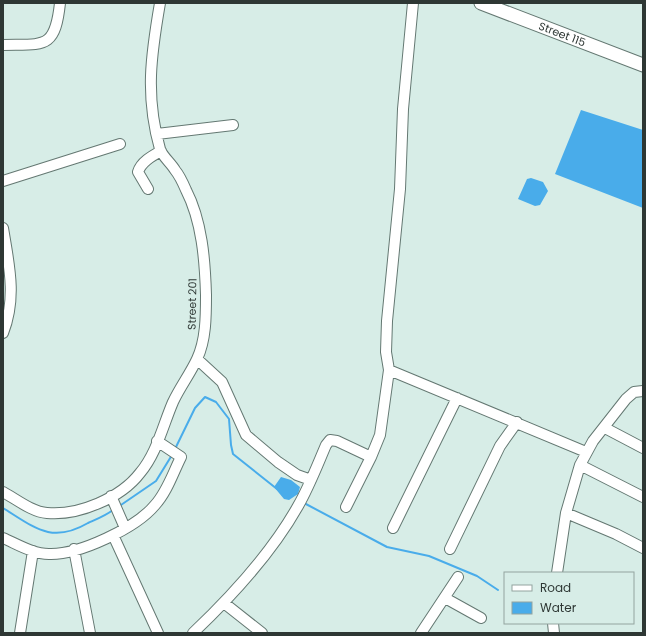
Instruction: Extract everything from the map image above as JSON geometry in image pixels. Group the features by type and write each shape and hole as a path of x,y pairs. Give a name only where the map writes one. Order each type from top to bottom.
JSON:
{"main road":[{"name":"Street 115","path":"481,3 507,8 643,65"}],"street":[{"path":"3,45 34,44 45,42 55,31 58,25 60,3"},
{"name":"Street 201","path":"3,492 33,508 46,513 79,510 111,496 129,485 140,473 151,456 174,402 197,359 205,324 206,295 199,225 193,203 180,177 161,151 149,82 152,46 160,3"},
{"path":"346,507 371,457 380,435 389,370 386,352 387,321 400,189 403,109 413,3"},
{"path":"157,134 233,125"},
{"path":"3,180 120,144"},
{"path":"148,189 138,172 139,169 147,159 161,151"},
{"path":"3,229 11,281 11,307 3,333"},
{"path":"197,359 222,382 246,435 278,462 297,475 311,480"},
{"path":"389,370 586,452"},
{"path":"557,572 566,513 580,465 586,452 626,399 634,392 643,391"},
{"path":"393,528 457,398"},
{"path":"450,549 500,446 517,422"},
{"path":"605,428 643,448"},
{"path":"192,633 224,604 264,555 301,501 326,445 330,440 337,441 371,457"},
{"path":"3,538 33,551 49,554 96,544 125,528 147,514 156,504 165,491 181,457 157,441"},
{"path":"580,465 643,497"},
{"path":"111,496 125,528"},
{"path":"566,513 610,531 643,548"},
{"path":"113,535 158,633"},
{"path":"74,549 90,633"},
{"path":"20,633 33,551"},
{"path":"421,633 458,577"},
{"path":"445,598 481,618"},
{"path":"224,604 262,633"}],"water":[{"path":"581,110 643,130 643,208 555,174"},
{"path":"531,178 543,182 548,191 540,205 535,206 518,199 527,179"},
{"path":"281,477 291,480 300,487 298,494 289,500 284,499 274,487"}],"waterway":[{"path":"175,449 195,408 205,397 216,402 229,419 233,454 277,489"},
{"path":"118,507 156,481 172,455"},
{"path":"304,503 387,547 429,556 477,576 498,590"},
{"path":"3,508 34,527 54,533 75,529 104,516 113,510"}]}
